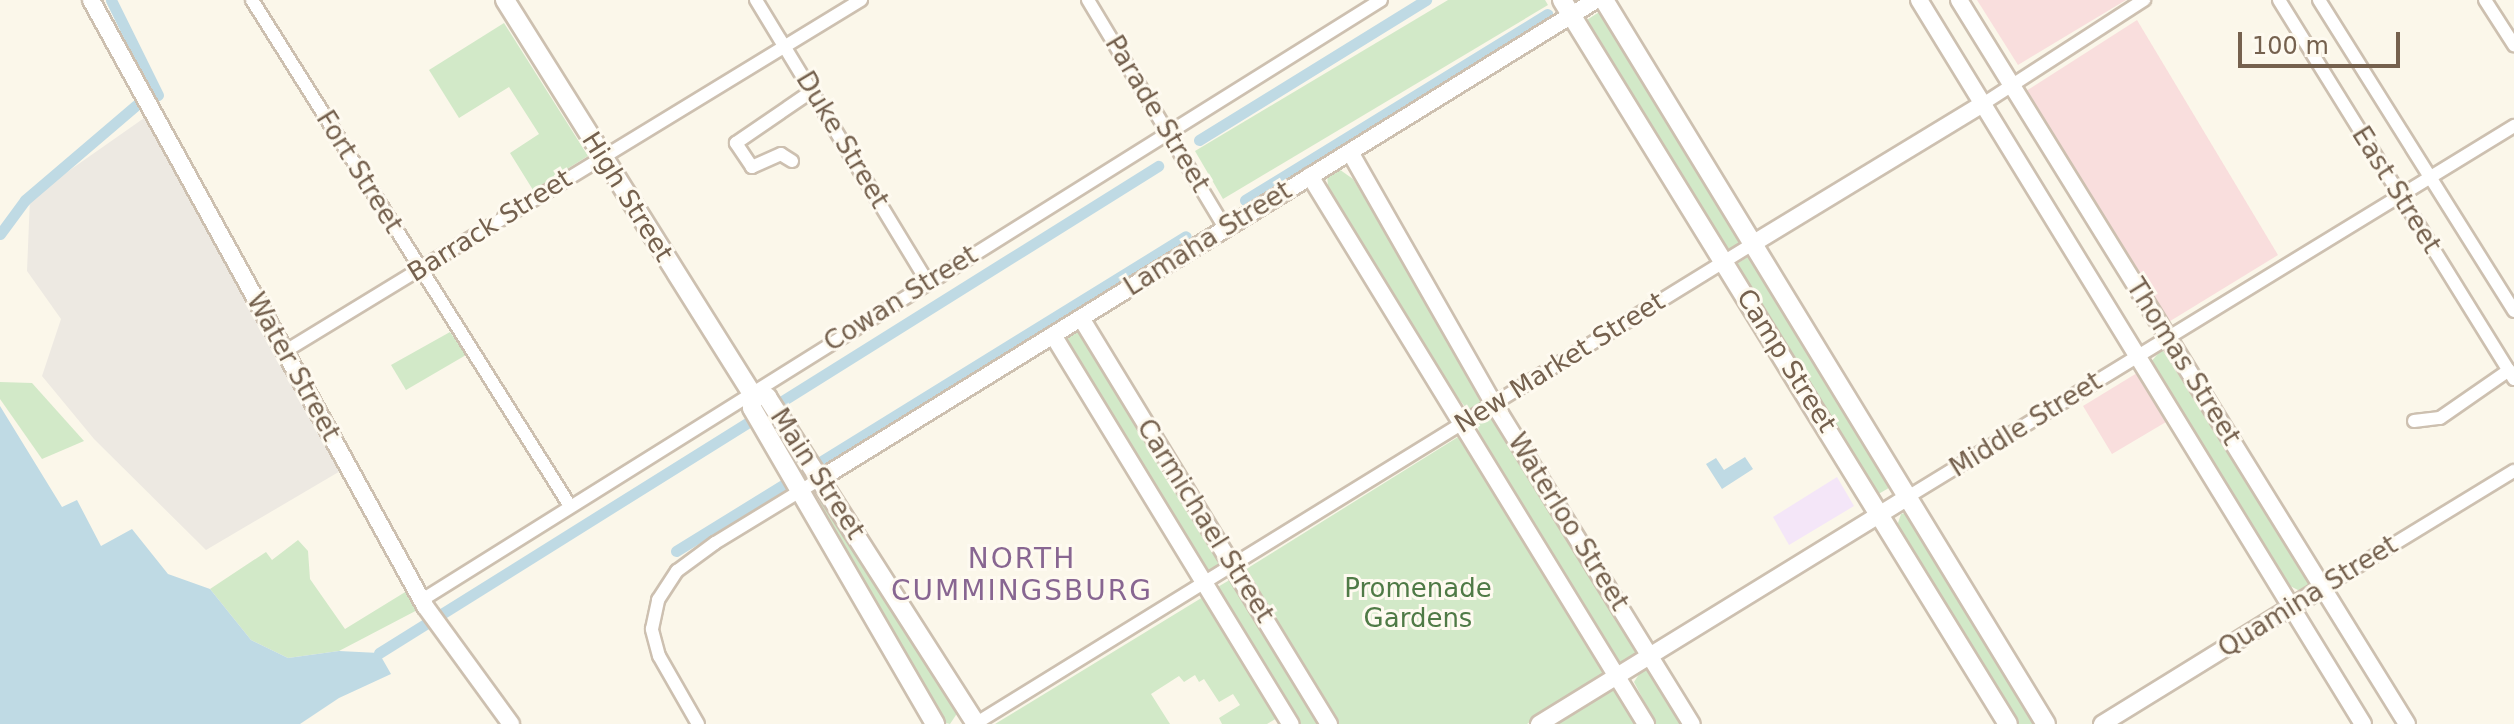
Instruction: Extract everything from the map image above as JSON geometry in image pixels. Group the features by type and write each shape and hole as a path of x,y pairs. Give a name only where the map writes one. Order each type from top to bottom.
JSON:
{"main road":[{"name":"High Street","path":"505,0 601,157 757,399"},
{"name":"Camp Street","path":"1604,0 2046,724"},
{"name":"Camp Street","path":"1567,8 2008,724"},
{"name":"Main Street","path":"757,399 815,473 975,724"},
{"name":"Main Street","path":"757,399 797,485 935,724"}],"street":[{"name":"Water Street","path":"91,0 424,603 511,724"},
{"name":"Fort Street","path":"252,0 570,506"},
{"name":"Duke Street","path":"756,0 927,281"},
{"name":"Barrack Street","path":"284,352 861,0"},
{"name":"Parade Street","path":"1088,0 1225,228"},
{"name":"Cowan Street","path":"424,603 570,506 757,399 927,281 1381,0"},
{"name":"Lamaha Street","path":"815,473 1053,335 1350,152 1567,8 1596,0"},
{"name":"Thomas Street","path":"1919,0 2363,724"},
{"name":"Thomas Street","path":"1959,0 2407,724"},
{"name":"New Market Street","path":"975,724 1983,104 2144,0"},
{"name":"East Street","path":"2279,0 2511,375"},
{"name":"East Street","path":"2319,0 2514,311"},
{"path":"2485,0 2512,39"},
{"path":"792,161 781,154 752,167 736,143 812,91"},
{"name":"Middle Street","path":"1539,724 2514,126"},
{"name":"Waterloo Street","path":"1350,152 1494,404 1692,724"},
{"name":"Waterloo Street","path":"1310,176 1646,724"},
{"name":"Carmichael Street","path":"1081,318 1329,724"},
{"name":"Carmichael Street","path":"1053,335 1290,724"},
{"path":"2414,421 2440,418 2511,375"},
{"name":"Quamina Street","path":"2102,724 2514,471"},
{"path":"698,724 659,656 652,629 658,600 690,562 815,473"}],"shaded area":[{"path":"1977,0 2126,0 2018,65"},
{"path":"2137,20 2278,255 2167,323 2026,91"},
{"path":"147,116 342,470 206,550 94,439 42,376 61,319 27,271 30,198"},
{"path":"2137,373 2166,422 2112,454 2083,406"},
{"path":"1837,477 1854,506 1789,545 1773,517"}],"green space":[{"path":"1448,0 1545,0 1548,5 1223,199 1195,151"},
{"path":"1604,9 1744,241 1726,252 1582,23"},
{"path":"504,23 588,156 533,190 510,153 539,134 509,87 459,118 429,70"},
{"path":"1336,167 1353,179 1473,375 1485,405 1470,413 1446,383 1328,187 1327,174"},
{"path":"1754,253 1894,485 1875,496 1732,267"},
{"path":"1080,330 1223,562 1206,572 1063,340"},
{"path":"450,332 466,355 406,390 391,365"},
{"path":"2162,349 2312,585 2302,592 2288,585 2150,363"},
{"path":"0,382 32,383 84,441 42,459 0,399"},
{"path":"1487,417 1497,420 1638,649 1630,660 1621,663 1613,658 1479,438 1478,424"},
{"name":"Promenade Gardens","path":"1458,437 1606,675 1527,724 1337,724 1243,571"},
{"path":"823,498 960,709 950,724 941,722 814,507"},
{"path":"1909,512 2042,724 2016,724 1897,526 1901,514"},
{"path":"298,540 308,551 310,579 345,629 415,586 425,606 339,651 288,658 251,640 210,589 266,552 272,560"},
{"path":"1233,578 1321,724 1298,724 1216,588"},
{"path":"1203,597 1277,718 1267,724 1222,724 1219,718 1240,705 1233,694 1219,702 1204,679 1199,682 1195,675 1184,682 1179,676 1151,694 1170,724 995,724"},
{"path":"1643,668 1654,671 1687,724 1656,724 1634,682"},
{"path":"1614,687 1636,724 1553,724"}],"water":[{"path":"0,406 62,507 77,500 101,546 132,529 168,574 210,589 251,640 288,658 339,651 379,653 391,674 339,698 300,724 0,724"},
{"path":"1745,457 1753,469 1722,489 1706,464 1716,458 1724,470"}],"waterway":[{"path":"111,0 158,95"},
{"path":"1199,140 1426,0"},
{"path":"1245,200 1547,14"},
{"path":"0,234 25,200 135,106"},
{"path":"379,653 1158,166"},
{"path":"676,551 1186,236"}],"district":[{"name":"NORTH CUMMINGSBURG","path":"1022,575"}]}
